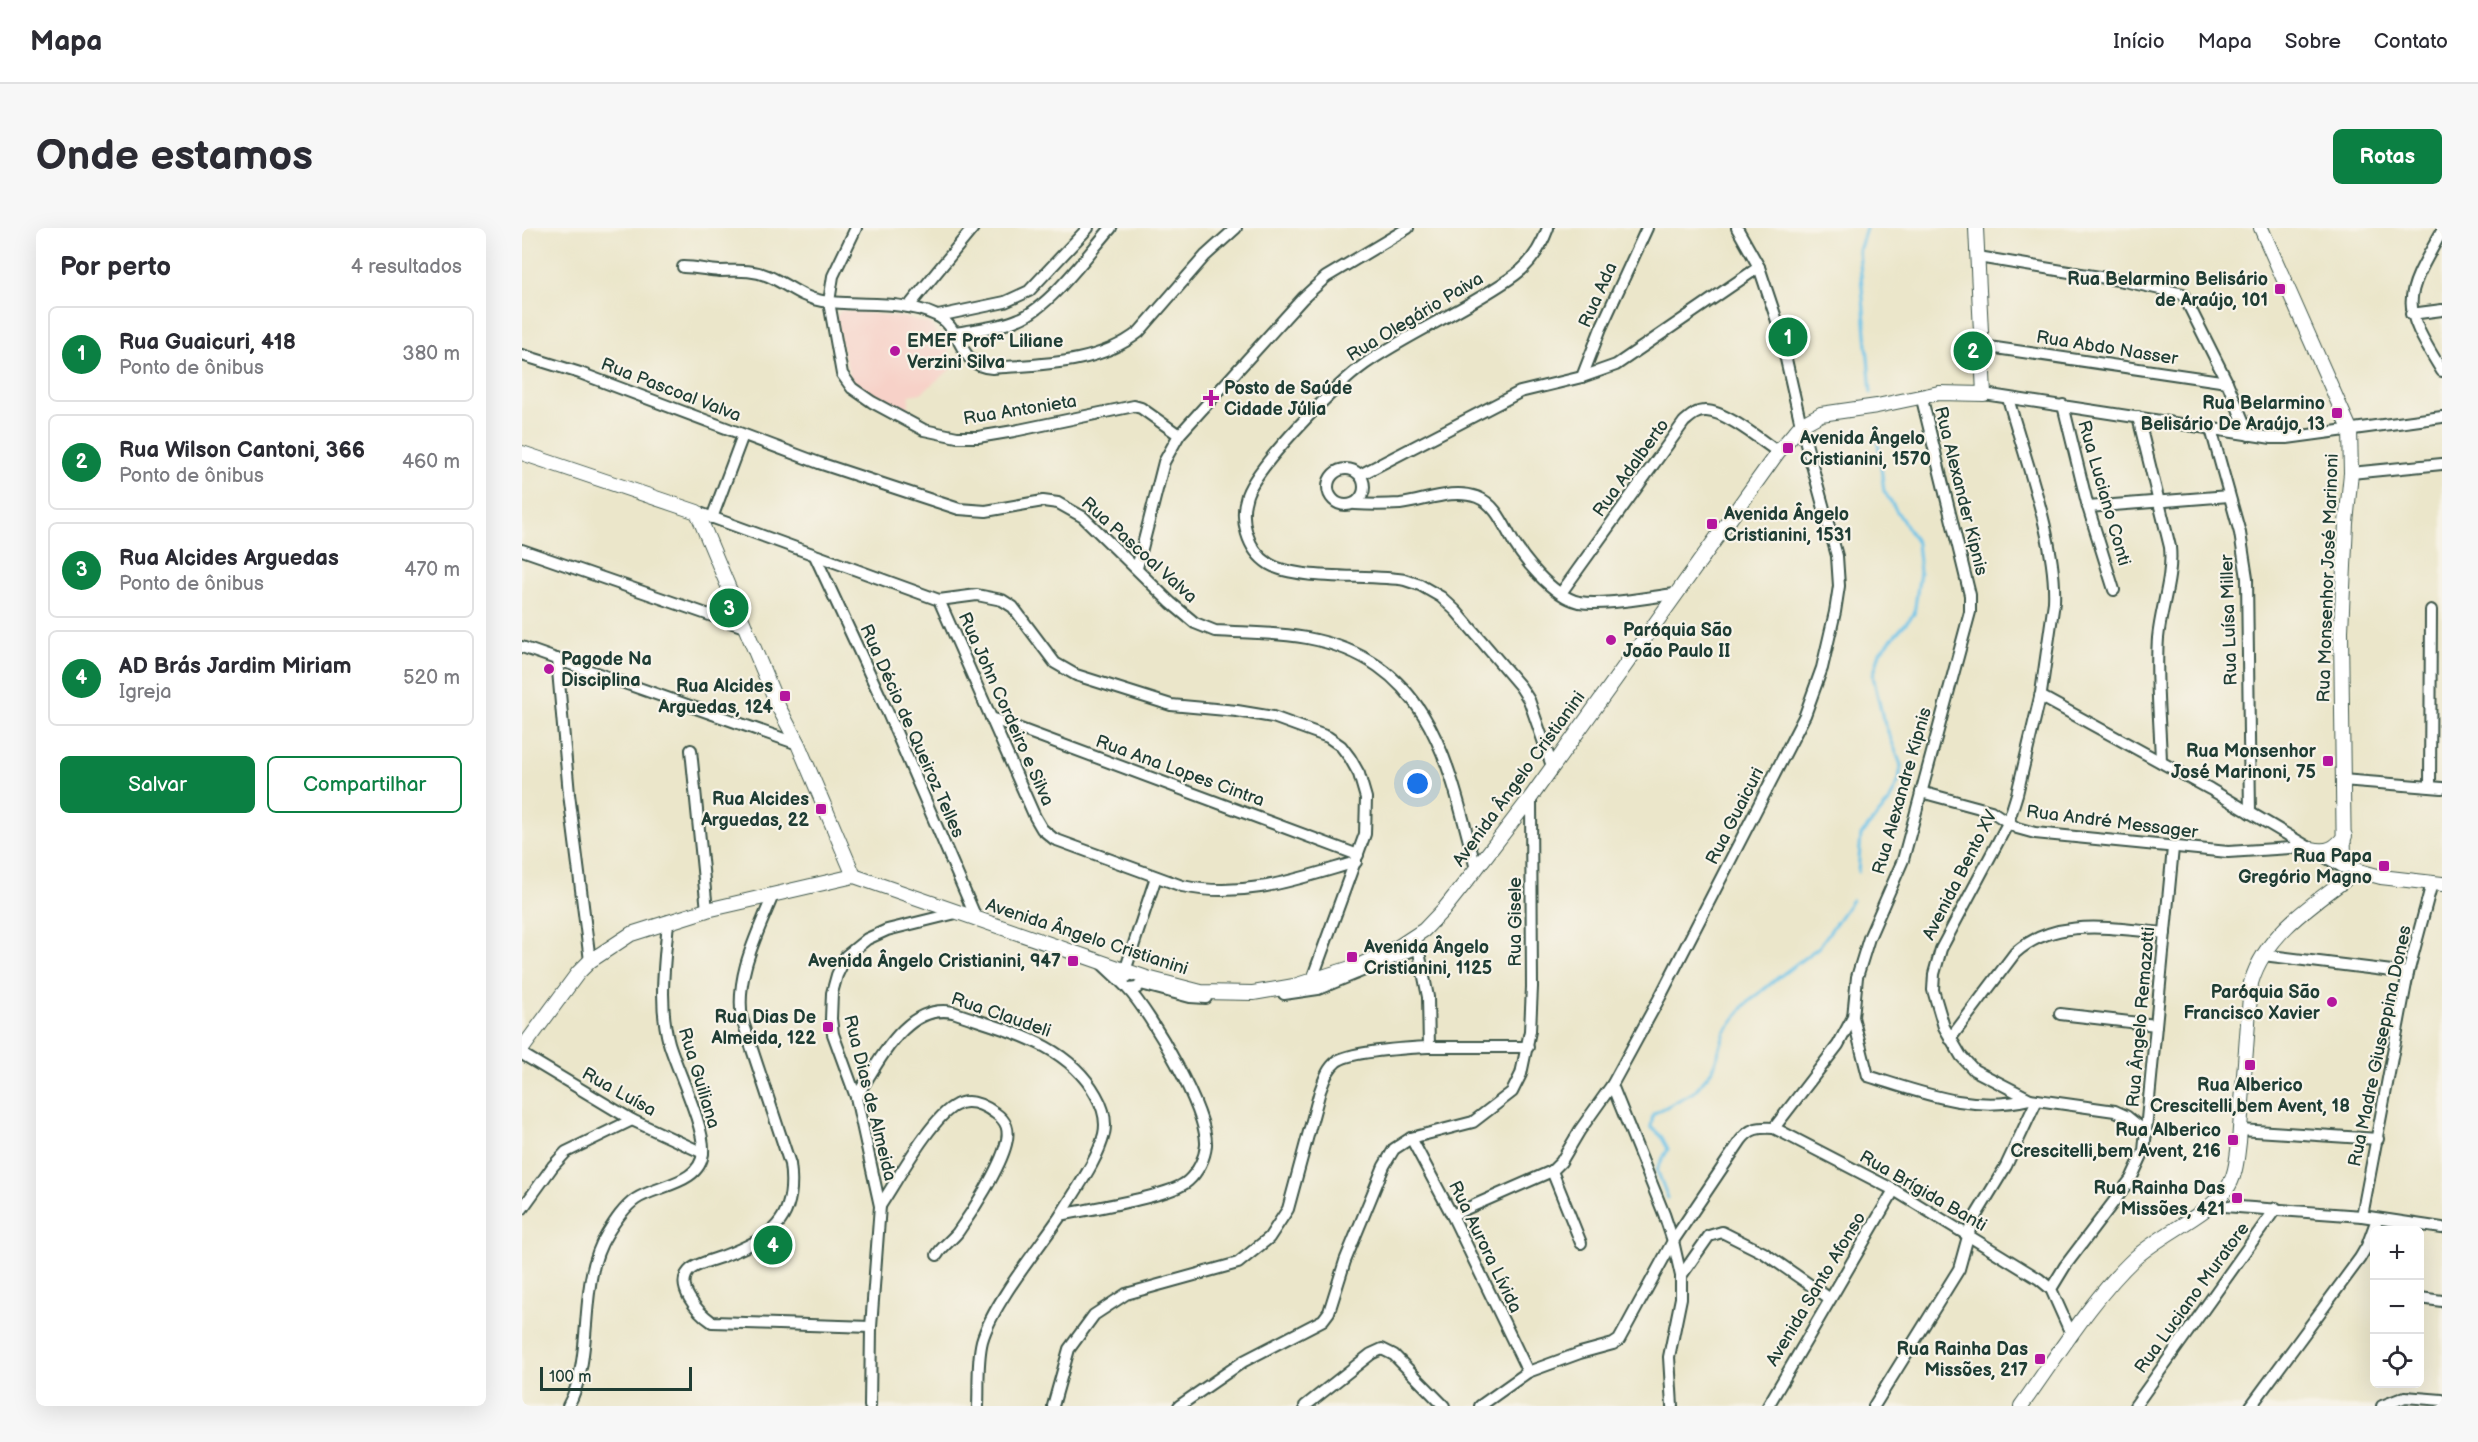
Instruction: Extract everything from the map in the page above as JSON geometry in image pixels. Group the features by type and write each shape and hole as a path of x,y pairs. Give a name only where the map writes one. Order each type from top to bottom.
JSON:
{"street":[{"name":"Rua Antonieta","path":"856,228 833,276 829,302 838,364 846,382 872,402 924,430 957,437 978,437 1134,406 1141,408 1179,435"},
{"path":"909,306 973,228"},
{"path":"938,316 1005,302 1029,291 1088,228"},
{"path":"955,333 1004,324 1020,319 1035,310 1111,228"},
{"path":"683,267 719,271 745,269 769,276 806,297 829,302 909,306 938,316 955,333 971,362 981,368 1044,363 1100,354 1128,340 1138,332 1205,256 1236,228"},
{"path":"1137,568 1164,462 1179,435 1303,298 1326,277 1408,228"},
{"name":"Rua Olegário Paiva","path":"1548,228 1536,255 1515,275 1367,363 1336,388 1252,483 1244,505 1244,518 1252,546 1263,559 1281,569 1397,579 1420,585 1441,597 1456,611 1520,686 1533,711 1552,766"},
{"name":"Rua Ada","path":"1582,377 1601,328 1647,228"},
{"name":"Rua Guaicuri","path":"1552,1171 1561,1162 1580,1130 1612,1085 1660,997 1805,715 1822,668 1835,612 1839,573 1837,556 1800,425 1778,324 1759,267 1737,228"},
{"path":"1976,228 1984,394"},
{"path":"2261,228 2350,429"},
{"path":"2442,231 2416,279 2412,292 2411,314 2423,342 2442,371"},
{"path":"1978,257 2124,281 2183,294 2227,382 2248,435"},
{"path":"1360,476 1520,392 1601,372 1628,359 1759,267"},
{"path":"2411,314 2442,310"},
{"name":"Rua Abdo Nasser","path":"1982,346 2227,382"},
{"name":"Rua Pascoal Valva","path":"522,355 580,374 819,463 958,509 986,510 1043,501 1058,503 1083,517 1171,603 1195,623 1205,628 1233,632 1279,633 1310,638 1367,658 1395,678 1418,705 1433,730 1454,782 1476,869"},
{"path":"1800,425 1821,414 1877,406 1921,395 1958,392 2062,405 2248,435 2287,438 2442,417"},
{"name":"Rua Alexander Kipnis","path":"1921,395 1970,595"},
{"name":"Avenida Bento XV","path":"2008,398 2044,526 2055,587 2040,696 2028,754 2007,823 1961,908 1936,962 1933,990 1937,1009 1950,1039 1974,1070 2034,1099 2115,1111 2131,1119 2147,1133"},
{"name":"Rua Luciano Conti","path":"2062,405 2088,507 2114,590"},
{"name":"Rua Adalberto","path":"1561,594 1684,422 1693,414 1701,411 1716,413 1778,452"},
{"path":"2138,417 2170,547 2171,560 2157,658 2161,762"},
{"name":"Avenida Ângelo Cristianini","path":"854,876 1125,971 1168,985 1201,992 1253,993 1311,982 1417,942 1531,797 1675,594 1800,425"},
{"name":"Rua Luísa Miller","path":"2211,429 2240,533 2247,578 2250,813"},
{"name":"Rua Monsenhor José Marinoni","path":"2346,872 2342,591 2351,473 2350,429"},
{"path":"712,518 743,435"},
{"path":"522,453 697,512 779,708 798,744 854,876 707,910 631,934 590,961 578,973 522,1049"},
{"path":"2351,473 2442,464"},
{"path":"1355,504 1364,494 1364,481 1351,470 1341,470 1332,476 1328,486 1330,496 1338,504 1349,506 1401,504 1462,494 1484,500 1500,518 1516,547 1529,563 1561,594 1571,599 1587,602 1675,594"},
{"path":"2088,507 2229,496"},
{"name":"Rua John Cordeiro e Silva","path":"697,512 939,600 1035,817 1048,834 1069,846 1182,886 1225,892 1285,882 1357,858"},
{"path":"522,549 747,628"},
{"name":"Rua Décio de Queiroz Telles","path":"815,556 887,711 977,920"},
{"path":"939,600 977,595 1002,600 1013,607 1056,663 1076,675 1163,703 1273,717 1328,737 1350,758 1366,798 1365,834 1311,982"},
{"name":"Rua Alexandre Kipnis","path":"1970,595 1970,612 1966,631 1903,860 1869,938 1857,977 1853,1017 1868,1076 1943,1098 1975,1104 2000,1105 2034,1099"},
{"path":"2430,786 2431,610"},
{"path":"522,647 798,744"},
{"path":"557,658 569,794 590,961"},
{"path":"2040,696 2250,813 2314,850 2346,872 2437,883"},
{"name":"Rua Ana Lopes Cintra","path":"991,718 1357,858"},
{"path":"691,750 707,910"},
{"path":"2343,780 2442,788"},
{"name":"Rua André Messager","path":"1921,792 1991,811 2007,823 2035,833 2228,852 2314,850"},
{"name":"Rua Gisele","path":"1411,1138 1465,1126 1484,1115 1516,1086 1528,1047 1533,956 1531,797"},
{"path":"2314,850 2332,849 2344,836"},
{"name":"Rua Ângelo Remazotti","path":"2051,1289 2065,1266 2131,1179 2144,1151 2173,848"},
{"path":"2021,1406 2111,1284 2137,1256 2160,1237 2211,1205 2228,1188 2232,1179 2240,1130 2255,969 2263,955 2284,930 2346,872"},
{"path":"1129,989 1125,971 1156,877"},
{"name":"Rua Madre Giuseppina Dones","path":"2362,1216 2408,973 2437,883"},
{"path":"772,895 746,964 741,985 740,1004 742,1019 790,1164 791,1199 785,1214 764,1238 691,1269 684,1280 685,1286 691,1302 700,1314 712,1322 871,1327"},
{"name":"Rua Dias de Almeida","path":"870,1406 871,1327 880,1206 856,1097 833,1034 832,993 846,956 867,939 887,930 956,913"},
{"name":"Rua Guiliana","path":"568,1406 578,1381 593,1276 603,1240 633,1201 684,1180 692,1174 703,1153 700,1132 669,1043 663,1015 662,985 668,921"},
{"path":"1950,1039 2009,960 2028,942 2046,934 2084,927 2165,933"},
{"path":"1129,989 1137,988 1141,984 1190,997 1241,999 1318,989 1417,942 1428,997 1429,1047"},
{"path":"2263,955 2408,973"},
{"path":"1061,1215 1170,1192 1188,1181 1204,1155 1205,1132 1194,1096 1164,1043 1129,989 1099,961"},
{"name":"Rua Claudeli","path":"856,1097 900,1033 928,1012 943,1010 1047,1047 1067,1060 1088,1080 1099,1101 1106,1120 1098,1151 1061,1215 1005,1296 985,1335 981,1352 978,1406"},
{"path":"2060,1014 2156,1025"},
{"path":"1480,1406 1528,1372 1619,1340 1673,1241 1712,1181 1748,1132 1759,1128 1774,1128 1838,1045 1853,1017"},
{"path":"1053,1406 1069,1348 1094,1315 1126,1294 1238,1263 1269,1238 1288,1209 1320,1091 1334,1063 1347,1057 1410,1048 1528,1047"},
{"name":"Rua Luísa","path":"522,1054 632,1120 703,1153"},
{"path":"1612,1085 1673,1241 1681,1276 1680,1307 1670,1348 1671,1403 1683,1406"},
{"path":"1874,1406 1959,1269 1968,1235 1980,1208 2006,1166 2034,1099"},
{"path":"880,1206 935,1124 947,1111 957,1104 969,1102 978,1104 998,1115 1006,1123 1008,1133 1003,1152 958,1232 937,1256"},
{"path":"522,1209 566,1152 632,1120"},
{"name":"Rua Brígida Banti","path":"1774,1128 1894,1190 2039,1279 2051,1289"},
{"path":"2240,1130 2378,1139"},
{"path":"1179,1406 1244,1361 1323,1320 1329,1312 1337,1281 1384,1166 1394,1149 1411,1138"},
{"name":"Rua Aurora Lívida","path":"1411,1138 1452,1215 1528,1372"},
{"path":"1452,1215 1552,1171 1581,1244"},
{"name":"Avenida Santo Afonso","path":"1768,1406 1894,1190"},
{"path":"2211,1205 2362,1216 2442,1228"},
{"name":"Rua Luciano Muratore","path":"2134,1406 2276,1209"},
{"path":"2252,1406 2360,1258 2377,1219"},
{"path":"1681,1276 1709,1236 1722,1232 1764,1253 1829,1298"},
{"path":"2051,1289 2072,1336"},
{"path":"2424,1299 2442,1301"},
{"path":"1305,1406 1371,1354 1382,1349 1387,1350 1444,1406"},
{"path":"2382,1406 2405,1397 2442,1400"}],"shaded area":[{"name":"EMEF Profª Liliane Verzini Silva","path":"841,310 903,317 930,324 957,364 921,393 910,395 907,417 852,385 835,319"}],"waterway":[{"path":"1866,228 1859,251 1871,393"},
{"path":"1858,872 1861,835 1889,802 1899,780 1901,765 1883,719 1873,676 1880,652 1914,614 1920,572 1917,543 1884,491 1876,427"},
{"path":"1668,1198 1657,1170 1668,1149 1661,1136 1651,1127 1653,1114 1694,1092 1713,1069 1725,1032 1745,1005 1819,947 1852,900"}],"place":[{"name":"Rua Belarmino Belisário de Araújo, 101","path":"2280,289"},
{"name":"Rua Guaicuri, 418","path":"1788,337"},
{"name":"EMEF Profª Liliane Verzini Silva","path":"895,351"},
{"name":"Rua Wilson Cantoni, 366","path":"1973,351"},
{"name":"Posto de Saúde Cidade Júlia","path":"1211,398"},
{"name":"Rua Belarmino Belisário De Araújo, 13","path":"2337,413"},
{"name":"Avenida Ângelo Cristianini, 1570","path":"1788,448"},
{"name":"Avenida Ângelo Cristianini, 1531","path":"1712,524"},
{"name":"Rua Alcides Arguedas","path":"729,608"},
{"name":"Paróquia São João Paulo II","path":"1611,640"},
{"name":"Pagode Na Disciplina","path":"549,669"},
{"name":"Rua Alcides Arguedas, 124","path":"785,696"},
{"name":"Rua Monsenhor José Marinoni, 75","path":"2328,761"},
{"name":"Rua Alcides Arguedas, 22","path":"821,809"},
{"name":"Rua Papa Gregório Magno","path":"2384,866"},
{"name":"Avenida Ângelo Cristianini, 1125","path":"1352,957"},
{"name":"Avenida Ângelo Cristianini, 947","path":"1073,961"},
{"name":"Paróquia São Francisco Xavier","path":"2332,1002"},
{"name":"Rua Dias De Almeida, 122","path":"828,1027"},
{"name":"Rua Alberico Crescitelli,bem Avent, 18","path":"2250,1065"},
{"name":"Rua Alberico Crescitelli,bem Avent, 216","path":"2233,1140"},
{"name":"Rua Rainha Das Missões, 421","path":"2237,1198"},
{"name":"AD Brás Jardim Miriam","path":"773,1245"},
{"name":"Rua Rainha Das Missões, 217","path":"2040,1359"}]}
